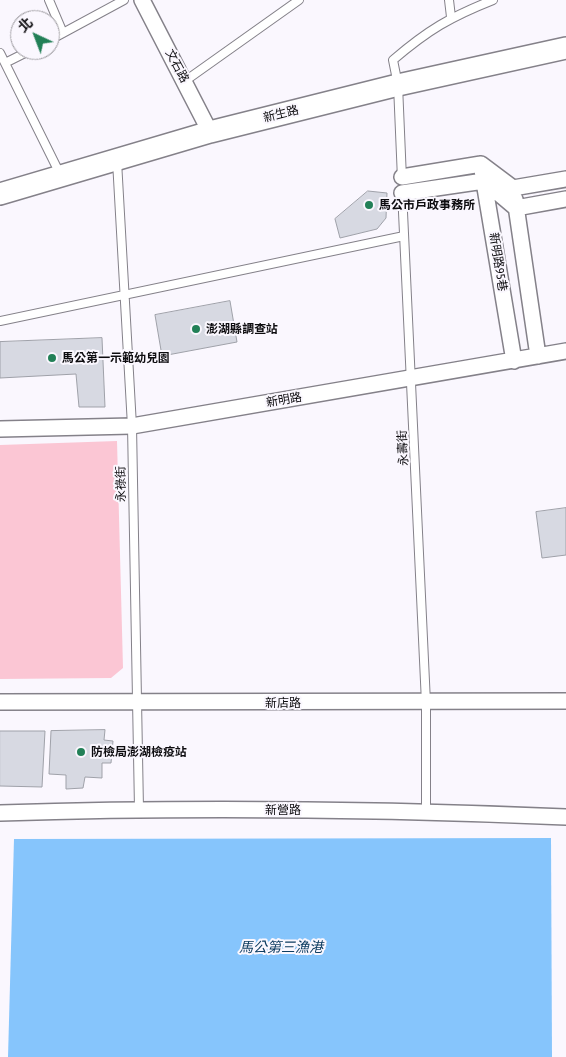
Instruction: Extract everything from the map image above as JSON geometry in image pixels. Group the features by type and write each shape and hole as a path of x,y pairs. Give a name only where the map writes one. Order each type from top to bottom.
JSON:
{"main road":[{"name":"新生路","path":"0,194 210,132 398,85 566,48"}],"street":[{"name":"文石路","path":"142,0 186,81 210,132"},
{"path":"402,177 481,164 513,188 538,356"},
{"name":"新明路95巷","path":"481,164 514,361"},
{"path":"513,188 566,179"},
{"path":"402,193 484,181 516,208"},
{"path":"516,208 566,199"},
{"name":"新明路","path":"0,429 132,426 566,351"},
{"name":"新店路","path":"0,702 426,703 566,701"},
{"name":"新營路","path":"0,813 139,808 426,811 566,817"}],"lane":[{"path":"49,0 63,33"},
{"path":"60,35 124,0"},
{"path":"186,81 299,0"},
{"path":"449,0 451,17 493,0"},
{"name":"永壽街","path":"426,811 426,703 398,85 392,60 418,38 451,17"},
{"path":"0,53 62,177"},
{"path":"5,64 12,60"},
{"name":"永祿街","path":"117,159 132,426 139,808"},
{"path":"0,321 404,236"}],"shaded area":[{"path":"117,441 123,668 111,678 0,679 0,445"}],"water":[{"name":"馬公第三漁港","path":"551,838 552,1057 8,1057 14,839"}],"building":[{"name":"馬公市戶政事務所","path":"368,191 387,193 386,218 377,229 340,238 335,219"},
{"name":"澎湖縣調查站","path":"230,301 237,342 162,356 155,315"},
{"name":"馬公第一示範幼兒園","path":"102,338 105,407 79,407 76,374 0,378 0,342"},
{"path":"566,508 566,555 542,558 536,512"},
{"name":"防檢局澎湖檢疫站","path":"105,730 104,740 113,741 111,763 102,763 102,778 85,777 83,788 66,789 66,775 49,774 51,731"},
{"path":"0,731 45,731 42,787 0,786"}],"place":[{"name":"馬公市戶政事務所","path":"369,205"},
{"name":"澎湖縣調查站","path":"196,329"},
{"name":"馬公第一示範幼兒園","path":"52,358"},
{"name":"防檢局澎湖檢疫站","path":"81,752"}]}
